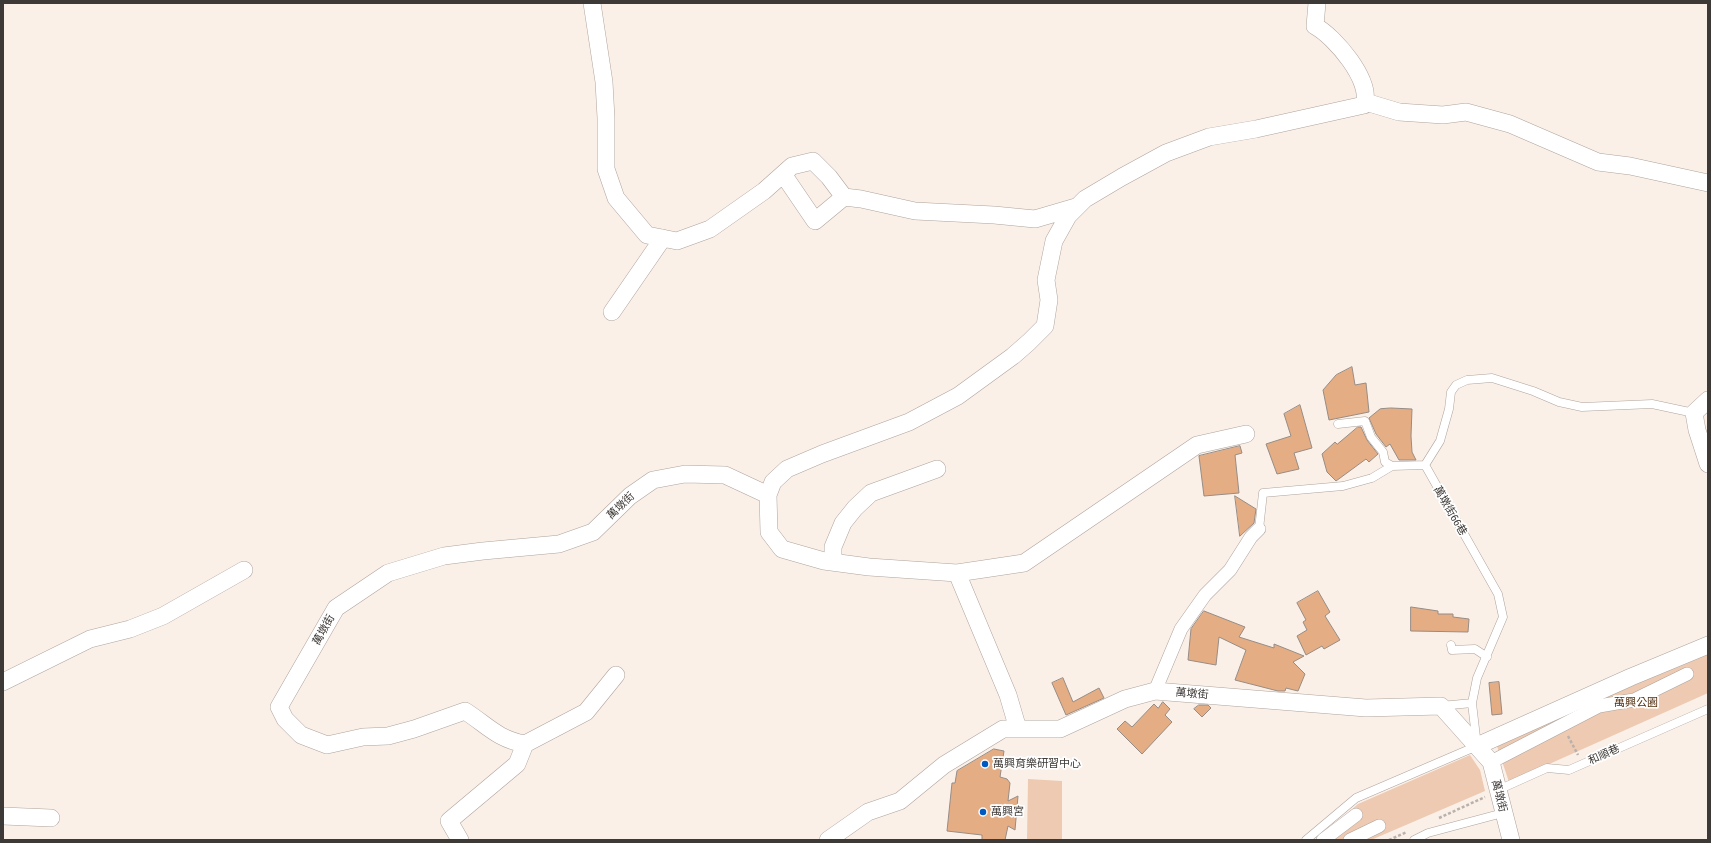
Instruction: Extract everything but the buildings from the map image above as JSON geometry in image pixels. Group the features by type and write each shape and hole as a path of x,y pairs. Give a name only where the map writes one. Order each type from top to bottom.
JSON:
{"street":[{"path":"592,3 604,82 606,169 616,198 647,235 677,240 710,229 764,191 792,166 813,161 844,197 861,199 915,211 994,214 1035,219 1076,207"},
{"path":"1246,434 1197,445 1024,563 957,573 833,562 782,548 769,532 768,495 773,482 786,470 822,454 916,419 958,396 1013,356 1045,326 1049,300 1046,280 1054,241 1068,216 1085,199 1122,177 1166,154 1209,138 1364,105 1365,101 1363,86 1357,69 1324,31 1315,26 1317,3"},
{"path":"1369,103 1399,112 1443,115 1466,112 1510,124 1598,162 1630,166 1708,183"},
{"path":"783,174 815,221 844,197"},
{"path":"612,312 663,238"},
{"path":"1708,400 1694,413 1697,430 1708,464"},
{"path":"833,562 833,547 843,523 855,508 871,493 937,469"},
{"name":"萬墩街","path":"525,744 510,742 493,733 465,710 414,729 388,736 363,737 327,745 301,735 285,719 279,707 336,608 388,573 444,556 559,544 593,532 630,496 653,480 685,474 725,475 768,495"},
{"path":"1155,691 1181,629 1205,595 1230,570 1251,537 1259,530"},
{"path":"3,682 90,640 130,629 163,616 244,570"},
{"path":"957,573 1008,695 1018,729"},
{"path":"1477,746 1631,677 1708,645"},
{"path":"1491,762 1599,706 1634,700 1687,674"},
{"path":"460,840 449,821 517,764 525,744 586,712 616,675"},
{"name":"萬墩街","path":"828,840 868,812 900,802 944,765 1003,729 1060,729 1125,699 1155,691 1366,708 1441,706 1491,762 1511,840"},
{"path":"1323,840 1356,815"},
{"path":"3,816 51,818"},
{"path":"1350,840 1379,826"}],"lane":[{"path":"1259,530 1263,493 1343,486 1372,478 1392,466 1425,465 1440,441 1449,409 1451,392 1456,385 1467,380 1492,378 1533,391 1559,402 1582,407 1652,404 1694,413"},
{"path":"1338,424 1365,421 1371,437 1383,452 1385,462 1392,466"},
{"name":"萬墩街66巷","path":"1425,465 1498,594 1503,617 1477,678 1472,703 1477,746"},
{"path":"1451,645 1452,650 1475,649 1487,657"},
{"path":"1441,706 1472,703"},
{"name":"和順巷","path":"1498,790 1547,768 1570,770 1708,709"},
{"path":"1306,840 1356,798 1477,746"},
{"path":"1414,840 1428,833 1503,813"}],"path":[{"path":"1563,725 1579,756"}],"green space":[{"name":"萬興公園","path":"1708,651 1708,693 1509,782 1497,746"},
{"path":"1470,755 1480,770 1485,791 1371,840 1317,840 1358,804"},
{"path":"1028,779 1062,781 1062,840 1027,840"}],"place":[{"name":"萬興育樂研習中心","path":"985,764"},
{"name":"萬興宮","path":"983,812"}]}
